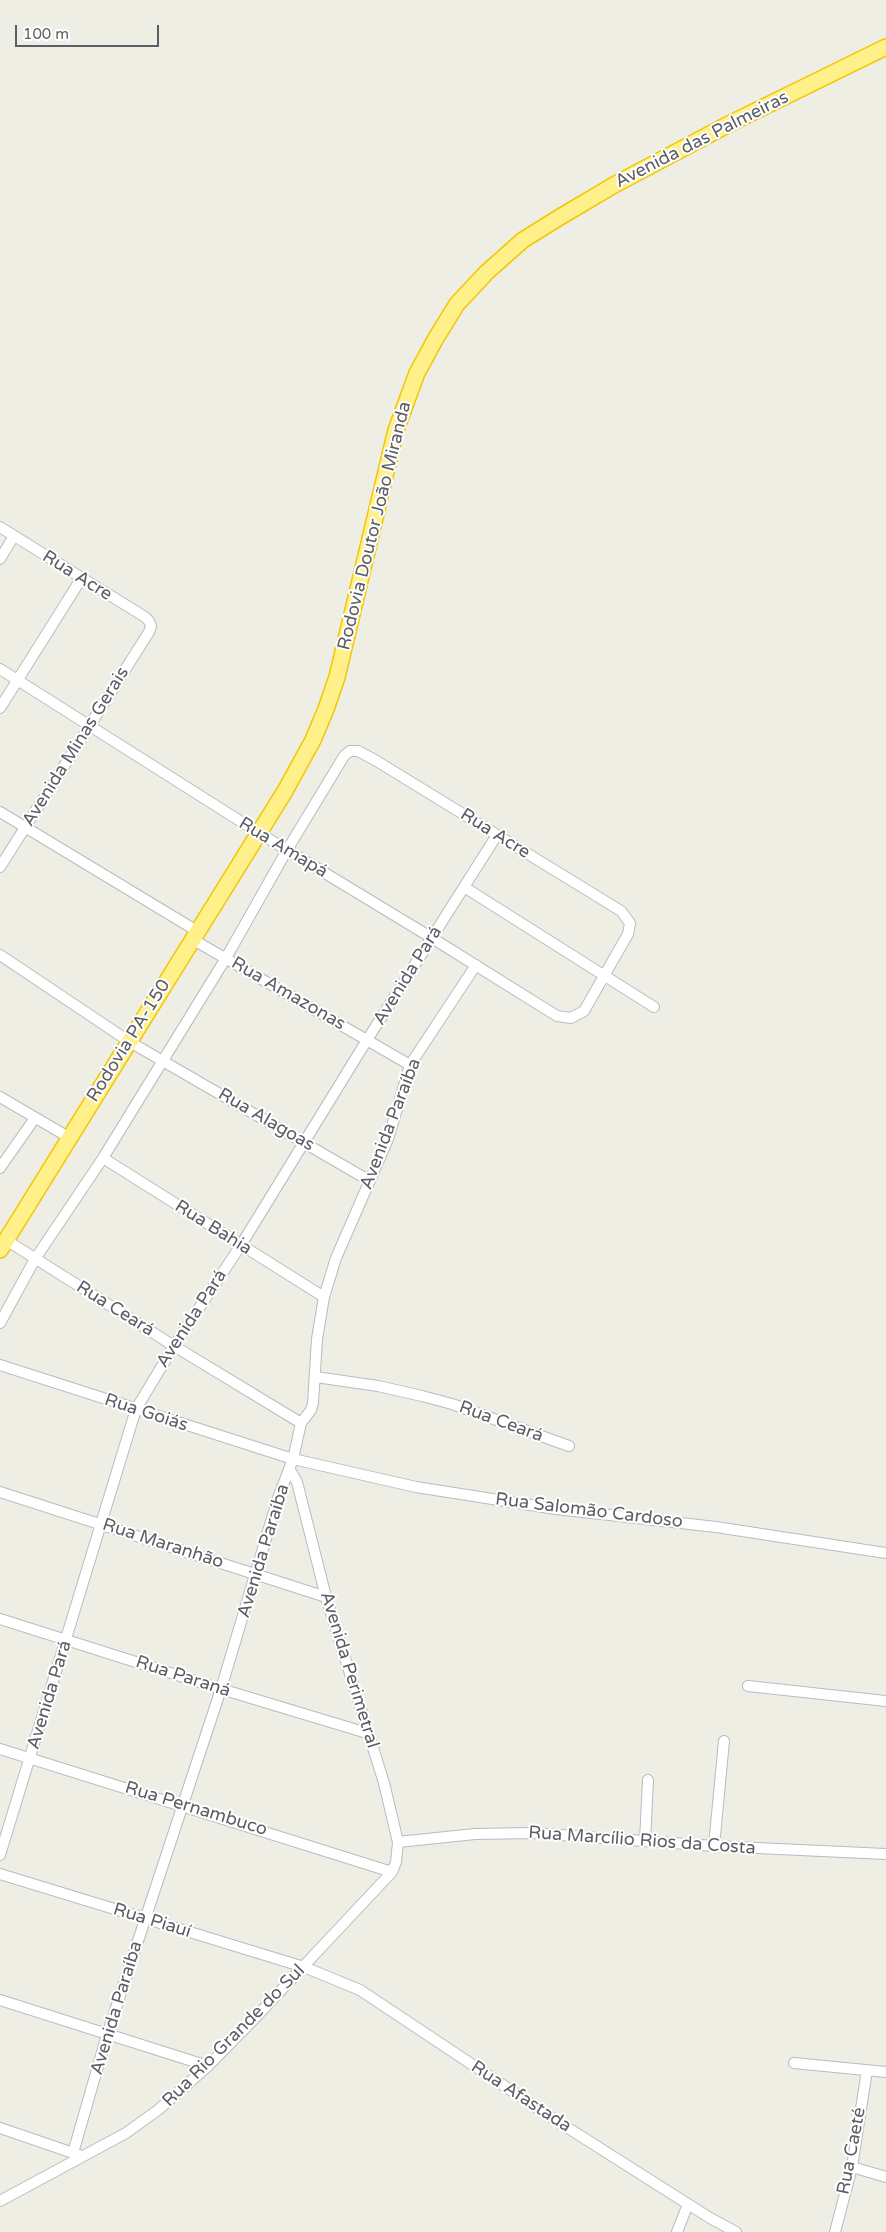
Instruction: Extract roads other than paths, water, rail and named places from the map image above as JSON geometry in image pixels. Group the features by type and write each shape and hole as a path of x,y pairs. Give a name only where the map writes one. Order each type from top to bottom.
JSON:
{"highway":[{"name":"Avenida das Palmeiras","path":"523,240 614,185 729,124 886,47"},
{"name":"Rodovia Doutor João Miranda","path":"259,833 313,740 326,710 337,677 396,430 417,373 457,304 486,272 523,240"},
{"name":"Rodovia PA-150","path":"3,1245 259,833"}],"street":[{"name":"Rua Acre","path":"0,528 145,617 150,621 151,626"},
{"path":"0,559 14,536"},
{"path":"0,708 81,579"},
{"name":"Avenida Minas Gerais","path":"0,867 151,626"},
{"name":"Rua Amapá","path":"0,669 259,833 557,1016 571,1018 584,1011 606,975"},
{"name":"Rua Acre","path":"287,850 344,756 350,750 358,750 621,911 628,918 630,928 606,975"},
{"path":"0,812 25,828"},
{"name":"Rua Amazonas","path":"25,828 194,935 226,958 410,1065"},
{"name":"Avenida Pará","path":"0,1855 136,1409 174,1346 241,1245 367,1040 497,835"},
{"path":"0,1323 35,1259 102,1158 226,958 287,850"},
{"path":"464,887 654,1007"},
{"path":"0,955 130,1042"},
{"name":"Avenida Paraíba","path":"77,2154 107,2035 221,1689 278,1498 292,1464 301,1423 311,1410 316,1377 317,1340 324,1298 336,1258 388,1139 410,1065 476,965"},
{"name":"Rua Alagoas","path":"130,1042 370,1181"},
{"path":"0,1097 70,1138"},
{"path":"0,1168 35,1118"},
{"name":"Rua Bahia","path":"102,1158 324,1298"},
{"name":"Rua Ceará","path":"3,1245 35,1259 301,1423"},
{"name":"Rua Goiás","path":"0,1365 136,1409 292,1464"},
{"name":"Rua Ceará","path":"316,1377 378,1386 430,1398 569,1446"},
{"name":"Rua Salomão Cardoso","path":"292,1464 485,1499 716,1527 886,1553"},
{"name":"Avenida Perimetral","path":"292,1464 326,1597 384,1782 398,1842 396,1862 392,1872"},
{"name":"Rua Maranhão","path":"0,1492 326,1597"},
{"name":"Rua Paraná","path":"0,1619 221,1689 367,1732"},
{"path":"748,1686 886,1701"},
{"path":"714,1846 724,1741"},
{"name":"Rua Pernambuco","path":"0,1749 392,1872"},
{"path":"645,1841 648,1780"},
{"name":"Rua Marcílio Rios da Costa","path":"398,1842 475,1834 532,1833 714,1846 886,1854"},
{"name":"Rua Rio Grande do Sul","path":"0,2201 77,2154 145,2120 208,2066 304,1967 392,1872"},
{"name":"Rua Piauí","path":"0,1874 144,1920 304,1967"},
{"name":"Rua Afastada","path":"304,1967 376,1999 442,2046 710,2218 736,2232"},
{"path":"0,2000 208,2066"},
{"path":"794,2063 886,2072"},
{"name":"Rua Caeté","path":"835,2232 852,2167 867,2070"},
{"path":"0,2128 77,2154"},
{"path":"852,2167 886,2177"},
{"path":"677,2232 688,2204"}]}
